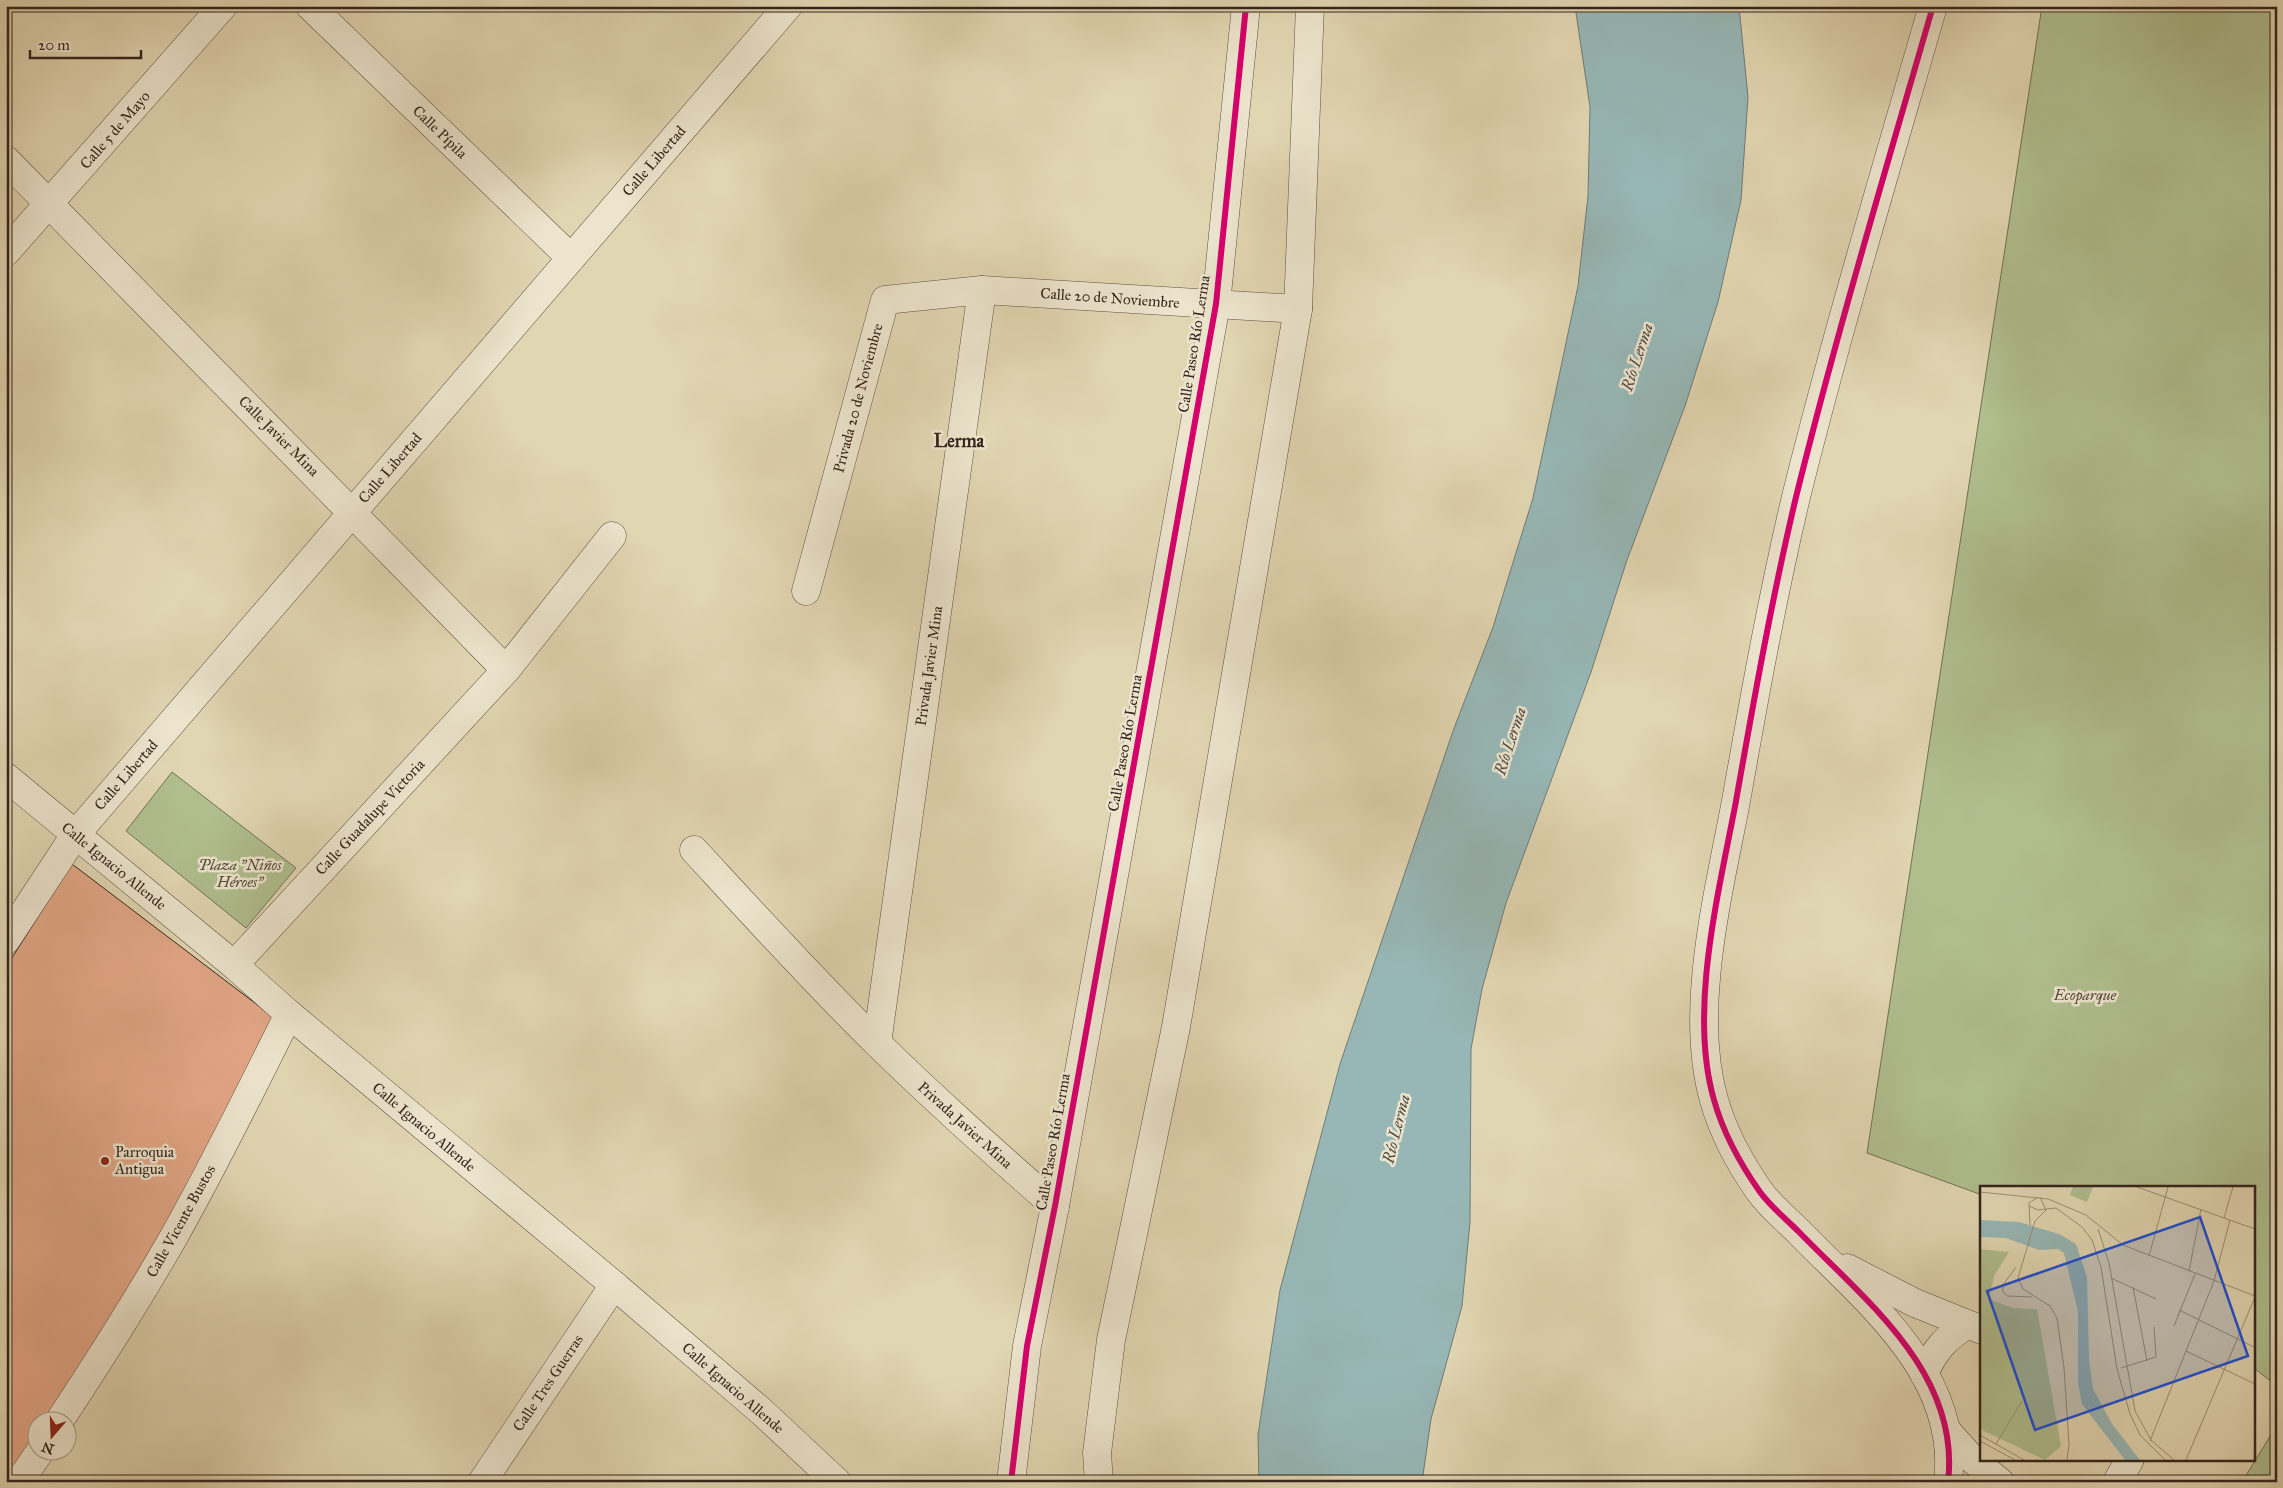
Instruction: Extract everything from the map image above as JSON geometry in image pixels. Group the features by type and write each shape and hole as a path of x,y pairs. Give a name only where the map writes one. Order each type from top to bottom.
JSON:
{"street":[{"name":"Calle 5 de Mayo","path":"6,252 223,6"},
{"name":"Calle Pípila","path":"310,6 571,258"},
{"name":"Calle Libertad","path":"6,940 75,834 788,6"},
{"name":"Calle Paseo Río Lerma","path":"1011,1482 1027,1346 1055,1206 1216,304 1246,6"},
{"path":"1099,1482 1097,1453 1111,1340 1176,1028 1298,309 1310,6"},
{"path":"1933,6 1856,275 1797,496 1769,617 1712,931 1705,999 1706,1064 1725,1132 1761,1194 1881,1315 1911,1350 1932,1389 1947,1431 1950,1471 1948,1482"},
{"name":"Calle Javier Mina","path":"6,160 506,670"},
{"name":"Calle 20 de Noviembre","path":"982,290 1298,309"},
{"name":"Privada 20 de Noviembre","path":"806,591 885,300 982,290"},
{"name":"Privada Javier Mina","path":"877,1043 982,290"},
{"name":"Calle Guadalupe Victoria","path":"234,965 506,670 612,536"},
{"name":"Calle Ignacio Allende","path":"6,777 234,965 289,1014 614,1285 761,1411 837,1482"},
{"name":"Privada Javier Mina","path":"694,850 784,948 877,1043 964,1126 1055,1206"},
{"name":"Calle Vicente Bustos","path":"66,1410 172,1240 232,1128 289,1014"},
{"path":"1817,1252 1866,1279 1975,1327"},
{"name":"Calle Tres Guerras","path":"482,1482 614,1285"},
{"path":"1924,1374 1931,1358 1940,1345 1953,1333 1975,1327"},
{"path":"1947,1431 1972,1459 2000,1482"},
{"path":"19,1482 34,1460"},
{"path":"2117,1482 2129,1460"}],"green space":[{"name":"Ecoparque","path":"2042,6 2277,6 2277,1386 2256,1370 2256,1186 1980,1186 1980,1194 1867,1153"},
{"name":"Plaza \"Niños Héroes\"","path":"172,772 296,868 246,928 126,831"},
{"path":"2277,1425 2277,1482 2242,1482"}],"water":[{"name":"Río Lerma","path":"1575,6 1739,6 1748,97 1741,200 1718,302 1685,406 1627,560 1591,672 1506,903 1482,989 1471,1049 1470,1222 1462,1306 1431,1419 1422,1482 1259,1482 1258,1435 1280,1290 1340,1064 1453,731 1493,627 1533,498 1578,286 1588,196 1590,107"}],"building":[{"name":"Parroquia Antigua","path":"72,864 276,1019 132,1303 58,1410 28,1410 28,1453 6,1482 6,967"}],"cycle path":[{"path":"1011,1482 1027,1346 1055,1206 1216,304 1246,6"},
{"path":"1933,6 1845,312 1787,535 1715,912 1705,990 1704,1028 1707,1065 1714,1100 1722,1124 1739,1159 1764,1197 1852,1285 1904,1342 1924,1374 1940,1407 1948,1443 1948,1482"}],"place":[{"name":"Parroquia Antigua","path":"105,1161"}],"district":[{"name":"Lerma","path":"959,441"}]}
